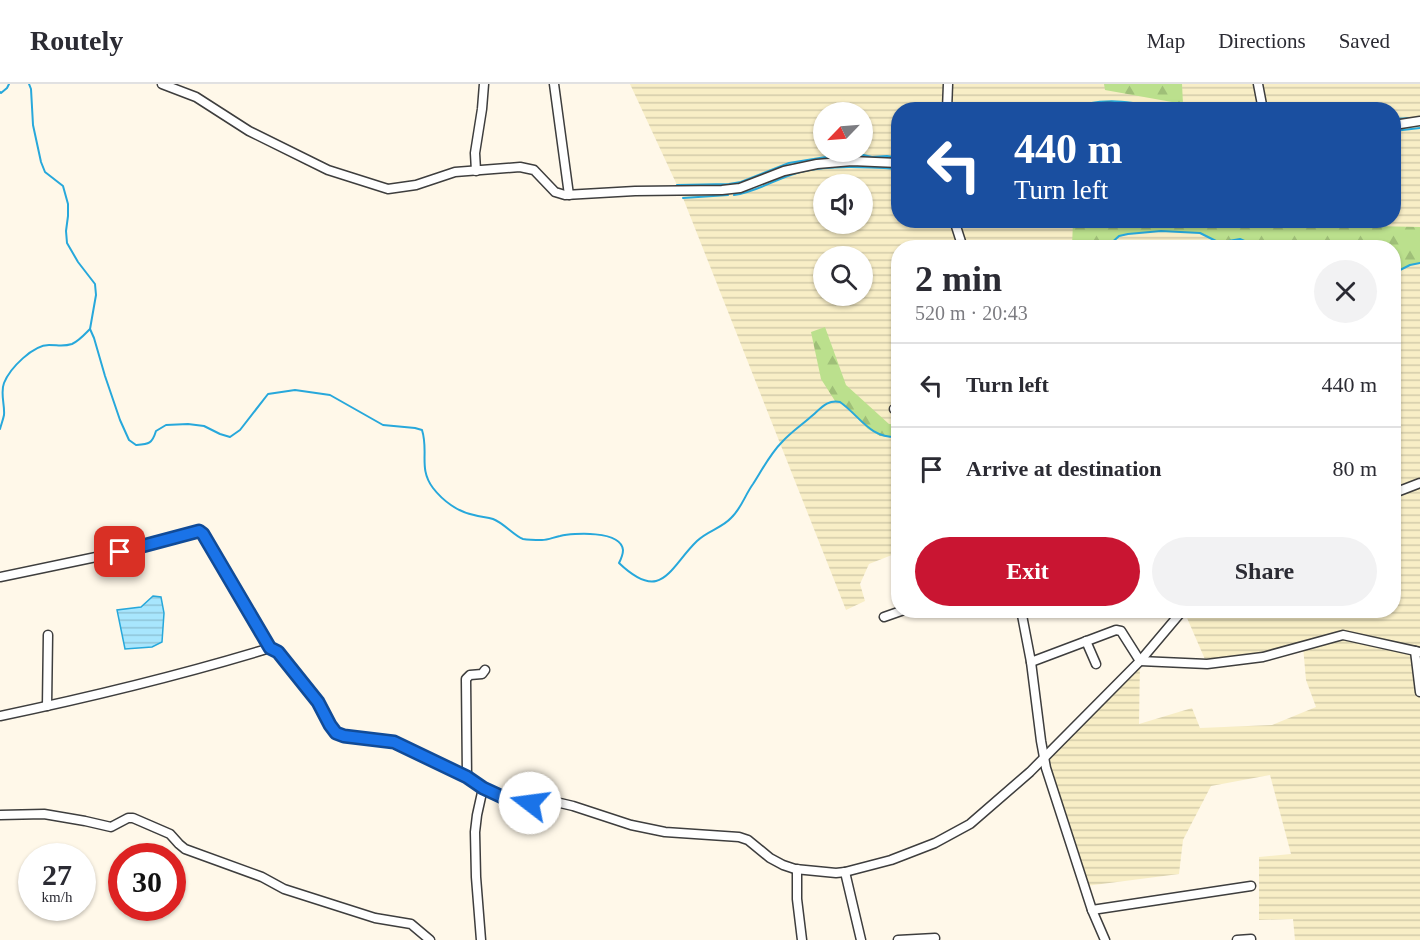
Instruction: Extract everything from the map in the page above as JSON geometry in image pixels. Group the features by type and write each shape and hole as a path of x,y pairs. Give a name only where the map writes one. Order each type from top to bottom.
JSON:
{"street":[{"path":"162,84 174,86 196,97 249,131 328,170 388,189 416,185 455,172 520,166 534,170 555,192 565,195 722,190 740,188 784,171 817,164 852,161 891,163"},
{"path":"476,171 484,84"},
{"path":"554,84 569,195"},
{"path":"947,102 948,84"},
{"path":"1258,84 1261,102"},
{"path":"1401,124 1420,122"},
{"path":"1401,490 1420,483"},
{"path":"0,577 120,552 199,531 203,534 270,648 278,652 318,702 336,733 394,742 513,802 556,802 631,825 665,832 739,837 748,840 770,858 783,865 797,869 836,873 891,860 935,843 970,824 1044,758 1140,662 1176,618"},
{"path":"884,617 891,615"},
{"path":"1023,618 1046,768 1092,910 1105,940"},
{"path":"1031,662 1119,629 1140,662"},
{"path":"47,706 48,635"},
{"path":"1140,662 1207,664 1263,657 1343,635 1418,652 1420,692"},
{"path":"1086,641 1096,664"},
{"path":"0,716 198,670 270,648"},
{"path":"467,777 466,680 470,675 482,674 485,670"},
{"path":"481,940 475,832 483,788"},
{"path":"0,815 44,814 111,828 128,818 133,818 170,834 185,849 262,877 284,889 375,918 411,924 430,940"},
{"path":"797,869 797,899 802,940"},
{"path":"844,872 861,940"},
{"path":"1092,910 1251,886"},
{"path":"898,940 935,938"},
{"path":"1237,940 1251,939"}],"shaded area":[{"path":"630,84 1420,84 1420,940 1295,940 1293,919 1259,920 1259,857 1291,854 1270,775 1211,786 1183,840 1179,874 1086,886 1045,748 1087,715 1140,661 1139,724 1192,708 1200,728 1272,725 1316,707 1306,680 1303,646 1207,664 1187,618 1401,618 1401,240 891,240 891,555 869,564 860,584 865,601 846,610 683,198"}],"green space":[{"path":"1104,84 1182,84 1183,102 1172,102 1105,90"},
{"path":"1420,227 1420,263 1401,270 1401,240 1214,240 1200,233 1161,231 1128,234 1115,240 1072,240 1073,228"},
{"path":"825,327 846,385 891,424 891,437 880,436 868,429 843,404 835,401 821,379 811,332"}],"water":[{"path":"153,596 161,597 164,613 162,642 152,647 125,649 117,610 141,607"}],"waterway":[{"path":"0,92 9,84"},
{"path":"29,84 33,125 41,162 45,172 63,186 68,204 67,243 95,284 96,295 90,329 120,420 129,440 136,445 149,442 156,431 166,425 204,426 230,437 240,430 268,394 295,390 330,395 383,425 422,430 425,467 429,481 441,497 457,509 468,514 493,519 523,539 544,540 585,534 606,536 614,539 623,550 619,563 645,581 655,581 671,571 701,538 734,514 778,447 825,405 840,402 866,426 880,434 891,436"},
{"path":"1098,102 1125,102"},
{"path":"1401,119 1412,118"},
{"path":"1401,130 1420,128"},
{"path":"677,185 741,182 789,163 832,156 859,154 872,157 891,157"},
{"path":"734,195 751,191 800,172 849,167 891,169"},
{"path":"683,198 728,195"},
{"path":"1115,240 1119,236 1128,234 1161,231 1200,233 1214,240"},
{"path":"1234,240 1242,240"},
{"path":"1401,270 1420,263"},
{"path":"0,429 4,415 4,383 17,364 29,353 43,346 72,344 90,329"}],"route":[{"path":"120,552 199,531 203,534 270,648 278,652 318,702 336,733 394,742 513,802 530,803"}]}
